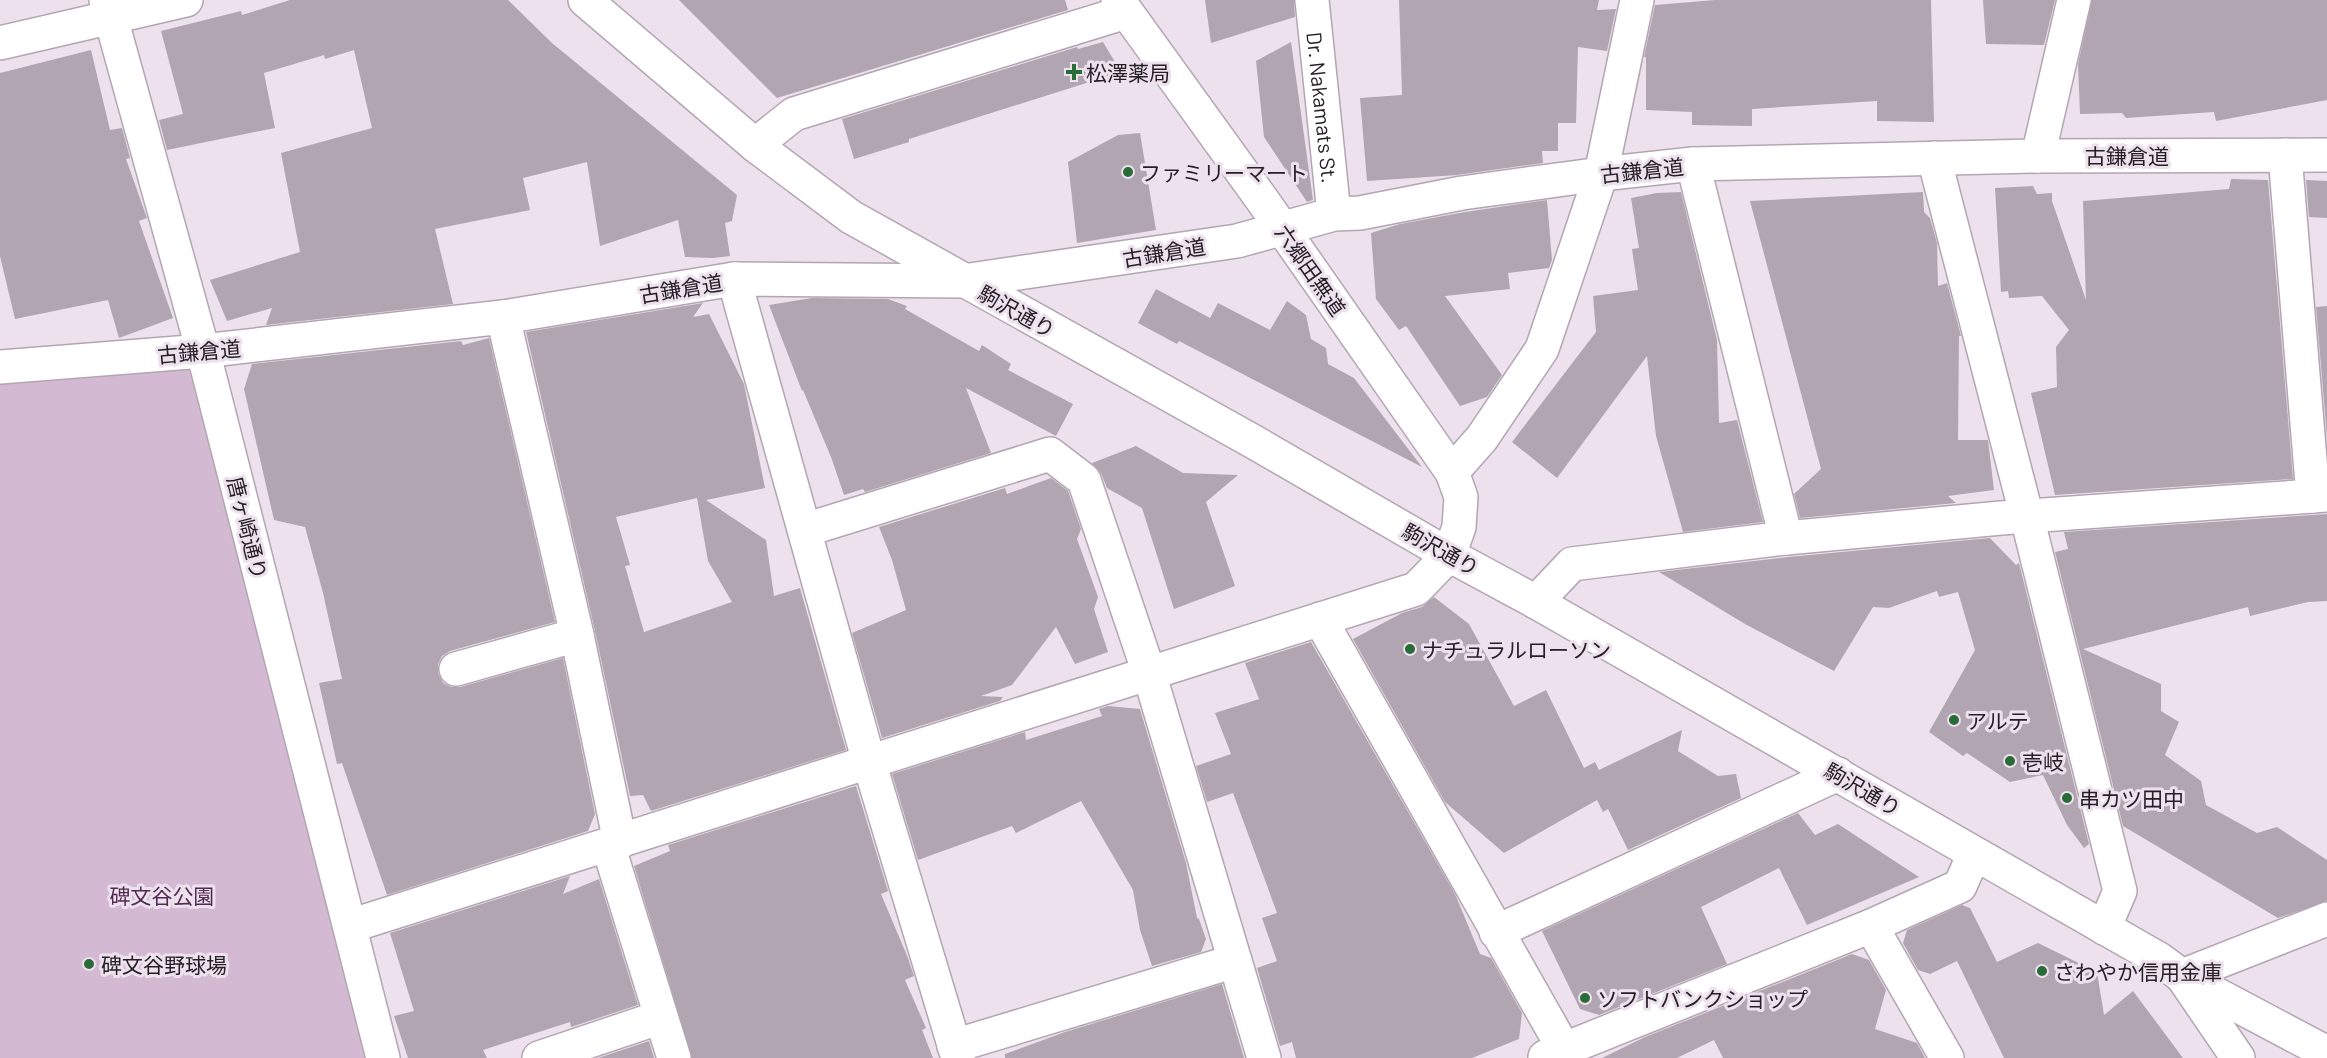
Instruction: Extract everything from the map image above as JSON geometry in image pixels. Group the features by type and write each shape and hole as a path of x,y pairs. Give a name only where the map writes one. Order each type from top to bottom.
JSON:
{"street":[{"path":"0,43 108,9 186,0"},
{"name":"駒沢通り","path":"585,0 755,145 851,217 1254,442 1449,555 1838,774 2159,959 2182,976 2327,1053"},
{"name":"Dr. Nakamats St.","path":"1312,0 1334,214"},
{"path":"1452,472 1482,438 1542,349 1601,174 1637,0"},
{"path":"2038,156 2074,0"},
{"path":"755,145 794,114 1122,6"},
{"name":"六郷田無道","path":"1122,6 1452,472 1461,497 1459,527 1449,555"},
{"name":"唐ヶ崎通り","path":"108,9 203,351 383,1058"},
{"path":"1536,602 1572,564 1786,538 2027,517 2320,496 2285,155"},
{"name":"古鎌倉道","path":"0,367 203,351 503,317 734,279 963,281 1237,241 1334,214 1360,213 1462,193 1693,164 2038,156 2327,155"},
{"path":"1934,158 2027,517 2120,891 2104,928"},
{"path":"1693,164 1786,538"},
{"path":"734,279 870,762 956,1052 1235,961"},
{"path":"503,317 577,635 614,843 674,1058"},
{"path":"805,530 1050,454 1084,480 1149,674 1264,1058"},
{"path":"350,926 1416,589 1449,555"},
{"path":"1320,619 1496,932 1559,1055 1871,926 1959,886 1974,854"},
{"path":"456,669 577,635"},
{"path":"1496,932 1838,774"},
{"path":"2238,1058 2182,976 2327,920"},
{"path":"1871,926 1947,1058"},
{"path":"539,1058 661,1017"}],"green space":[{"name":"碑文谷公園","path":"198,361 370,1058 0,1058 0,377"}],"building":[{"path":"290,0 508,0 552,43 737,195 732,221 725,223 730,256 685,257 678,220 600,246 587,162 523,178 530,210 435,229 453,304 266,325 272,308 227,321 210,280 300,252 281,153 372,128 354,50 325,59 324,55 264,73 275,128 167,150 159,120 183,114 161,31 241,11 242,15"},
{"path":"679,0 1065,0 1068,10 777,98"},
{"path":"1205,0 1294,0 1295,17 1211,43"},
{"path":"1399,0 1599,0 1597,10 1616,9 1607,51 1578,47 1576,123 1558,123 1558,151 1542,151 1543,163 1457,175 1367,181 1360,98 1402,95"},
{"path":"1715,0 1931,0 1934,122 1877,121 1877,101 1752,109 1752,126 1692,125 1692,112 1646,110 1646,57 1644,57 1655,5"},
{"path":"1983,0 2055,0 2044,45 1986,44"},
{"path":"2092,0 2327,0 2327,100 2216,121 2214,112 2126,118 2122,113 2080,114 2078,64"},
{"path":"1103,42 1121,72 909,139 909,142 854,159 842,119 1077,47 1078,49"},
{"path":"1291,42 1313,200 1307,202 1264,137 1256,61"},
{"path":"91,50 110,130 122,128 130,158 126,159 147,218 139,221 173,318 119,338 108,300 15,319 0,256 0,73"},
{"path":"1140,133 1156,230 1077,243 1068,162 1118,135"},
{"path":"2231,179 2268,180 2293,479 2055,495 2031,393 2057,387 2056,347 2069,330 2042,296 2009,298 2008,291 2001,292 1995,188 2033,186 2037,194 2052,193 2052,201 2086,300 2083,201 2229,189"},
{"path":"2306,180 2327,181 2327,218 2309,217"},
{"path":"1681,192 1717,340 1719,423 1737,420 1763,522 1683,532 1656,436 1647,356 1557,478 1512,442 1596,332 1593,296 1638,290 1632,249 1639,248 1631,198 1657,193"},
{"path":"1923,192 1924,212 1930,218 1937,243 1938,286 1947,283 1961,336 1959,336 1958,440 1988,440 1994,490 1948,496 1956,503 1800,518 1794,494 1821,469 1750,201"},
{"path":"1547,200 1552,260 1549,268 1508,273 1510,289 1445,296 1502,375 1487,397 1460,406 1406,326 1399,330 1376,299 1371,233 1400,224"},
{"path":"1156,289 1210,318 1218,303 1270,330 1287,301 1306,315 1311,339 1326,348 1328,364 1354,378 1422,467 1179,341 1177,344 1138,323"},
{"path":"812,298 888,299 907,306 905,309 979,351 982,345 1011,364 1008,370 1073,404 1056,436 966,388 991,453 865,492 863,489 844,495 831,457 802,391 769,305"},
{"path":"703,303 693,317 709,314 744,384 765,488 706,500 766,540 774,596 800,588 846,750 651,811 643,795 630,796 595,631 526,332","holes":["697,498 708,561 732,602 644,632 625,566 630,565 616,517"]},
{"path":"2327,306 2327,437 2316,307"},
{"path":"489,338 555,622 450,651 442,656 438,664 438,673 443,683 451,687 460,687 563,658 595,814 588,831 387,895 342,763 337,764 319,683 342,679 323,593 305,527 274,520 244,389 252,364 461,341 463,345"},
{"path":"1136,446 1183,473 1238,475 1206,502 1235,586 1174,609 1142,508 1107,488 1101,473 1092,463"},
{"path":"1051,478 1068,491 1081,529 1077,539 1098,597 1094,609 1108,652 1075,664 1056,627 1012,685 981,696 1003,697 1000,701 882,738 852,633 906,610 892,560 879,527 1005,488 1007,494"},
{"path":"2327,514 2327,601 2308,602 2250,616 2248,607 2083,649 2161,684 2161,711 2179,722 2165,755 2201,781 2206,805 2257,833 2277,827 2327,860 2327,901 2278,918 2123,826 2055,552 2068,549 2064,532"},
{"path":"1990,538 2016,565 2019,563 2089,844 2084,848 2067,825 2043,775 2010,782 1967,753 1963,756 1929,732 1975,650 1958,592 1939,597 1937,591 1889,608 1873,607 1834,671 1745,624 1659,572 1788,557"},
{"path":"1434,597 1469,624 1514,706 1546,690 1584,768 1595,762 1599,770 1682,730 1678,751 1718,776 1736,774 1741,798 1628,850 1608,809 1603,812 1597,800 1504,853 1445,802 1353,639 1402,613 1422,607"},
{"path":"1311,642 1455,894 1480,954 1491,958 1522,1013 1519,1039 1472,1058 1296,1058 1292,1042 1280,1046 1257,968 1277,961 1262,918 1277,913 1233,793 1207,802 1196,766 1231,754 1215,713 1259,699 1245,663"},
{"path":"1108,706 1140,709 1186,863 1197,918 1206,939 1201,952 1152,966 1140,930 1133,890 1081,801 1016,833 1012,826 918,860 892,774 1025,732 1026,740 1102,716 1099,709"},
{"path":"856,786 888,891 881,894 914,976 905,980 926,1028 922,1030 933,1058 692,1058 634,866 670,851 668,845"},
{"path":"1798,813 1815,835 1838,824 1919,877 1807,925 1779,868 1701,907 1727,964 1599,1015 1580,1009 1542,931"},
{"path":"570,876 563,894 599,879 638,1005 571,1027 570,1022 483,1050 487,1058 408,1058 394,1016 414,1011 390,933"},
{"path":"1962,905 1970,908 1997,962 2038,943 2097,972 2104,1015 2133,991 2183,1058 2004,1058 1957,961 1930,974 1918,970 1903,943 1907,930"},
{"path":"1852,954 1869,960 1886,990 1875,1029 1917,1043 1925,1058 1723,1058 1714,1040 1677,1058 1602,1058 1645,1037"},
{"path":"1222,984 1244,1058 1005,1058 1005,1054 1065,1032"},
{"path":"649,1041 654,1058 598,1058"}],"place":[{"name":"松澤薬局","path":"1074,72"},
{"name":"ファミリーマート","path":"1128,172"},
{"name":"ナチュラルローソン","path":"1410,649"},
{"name":"アルテ","path":"1954,720"},
{"name":"壱岐","path":"2010,761"},
{"name":"串カツ田中","path":"2067,798"},
{"name":"碑文谷野球場","path":"89,964"},
{"name":"さわやか信用金庫","path":"2042,971"},
{"name":"ソフトバンクショップ","path":"1585,998"}]}
